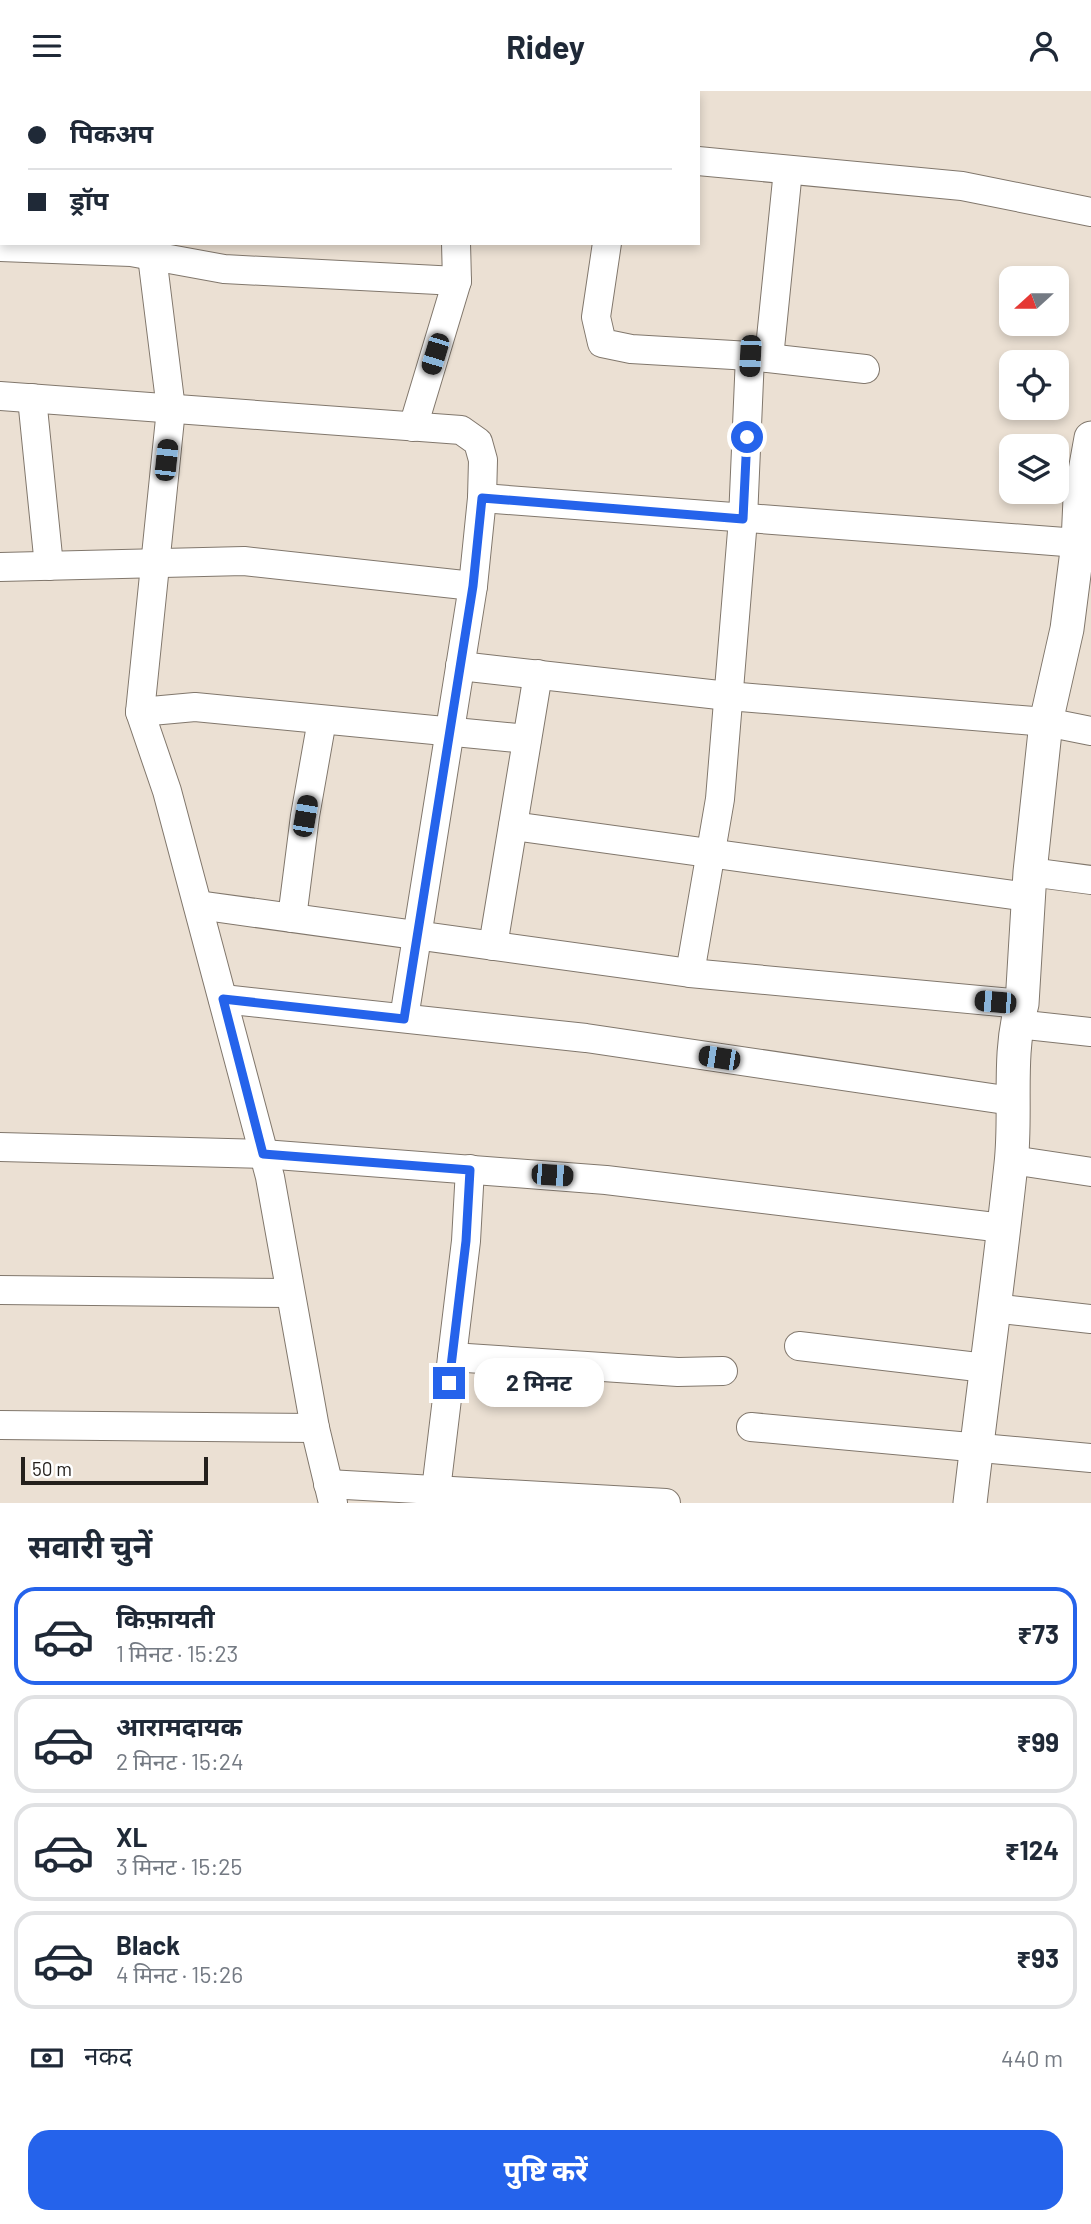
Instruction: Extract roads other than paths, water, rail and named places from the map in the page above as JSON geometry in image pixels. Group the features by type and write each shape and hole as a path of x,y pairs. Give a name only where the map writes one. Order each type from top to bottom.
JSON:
{"street":[{"path":"700,161 962,186 1091,212"},
{"path":"690,973 720,799 743,519 760,357 788,170"},
{"path":"413,427 457,281 456,245"},
{"path":"607,245 596,317 602,343 631,349 760,357 866,369"},
{"path":"0,247 131,252 224,269 457,281"},
{"path":"152,256 171,409 140,712 167,791 270,1177 315,1429 330,1493 436,1490 470,1497 666,1503"},
{"path":"0,395 461,430 478,442 483,460 482,498 473,586 404,1019"},
{"path":"32,398 49,566"},
{"path":"970,1503 1012,1160 1012,1101 1029,884 1046,722 1067,629 1091,438"},
{"path":"482,498 1079,543"},
{"path":"0,567 244,561 473,586"},
{"path":"460,666 729,696 1046,722 1091,731"},
{"path":"493,946 538,674"},
{"path":"140,712 195,707 527,739"},
{"path":"292,918 305,816 322,720"},
{"path":"513,826 711,853 1029,884 1091,880"},
{"path":"198,905 690,973 1019,1014 1091,1032"},
{"path":"223,999 586,1038 1012,1101"},
{"path":"0,1147 263,1154 606,1180 1003,1228"},
{"path":"1012,1160 1091,1173"},
{"path":"436,1490 466,1241 470,1170"},
{"path":"0,1290 290,1293"},
{"path":"993,1308 1091,1319"},
{"path":"799,1346 986,1368"},
{"path":"452,1357 678,1371 723,1371"},
{"path":"0,1425 315,1429"},
{"path":"751,1427 1091,1458"}]}
